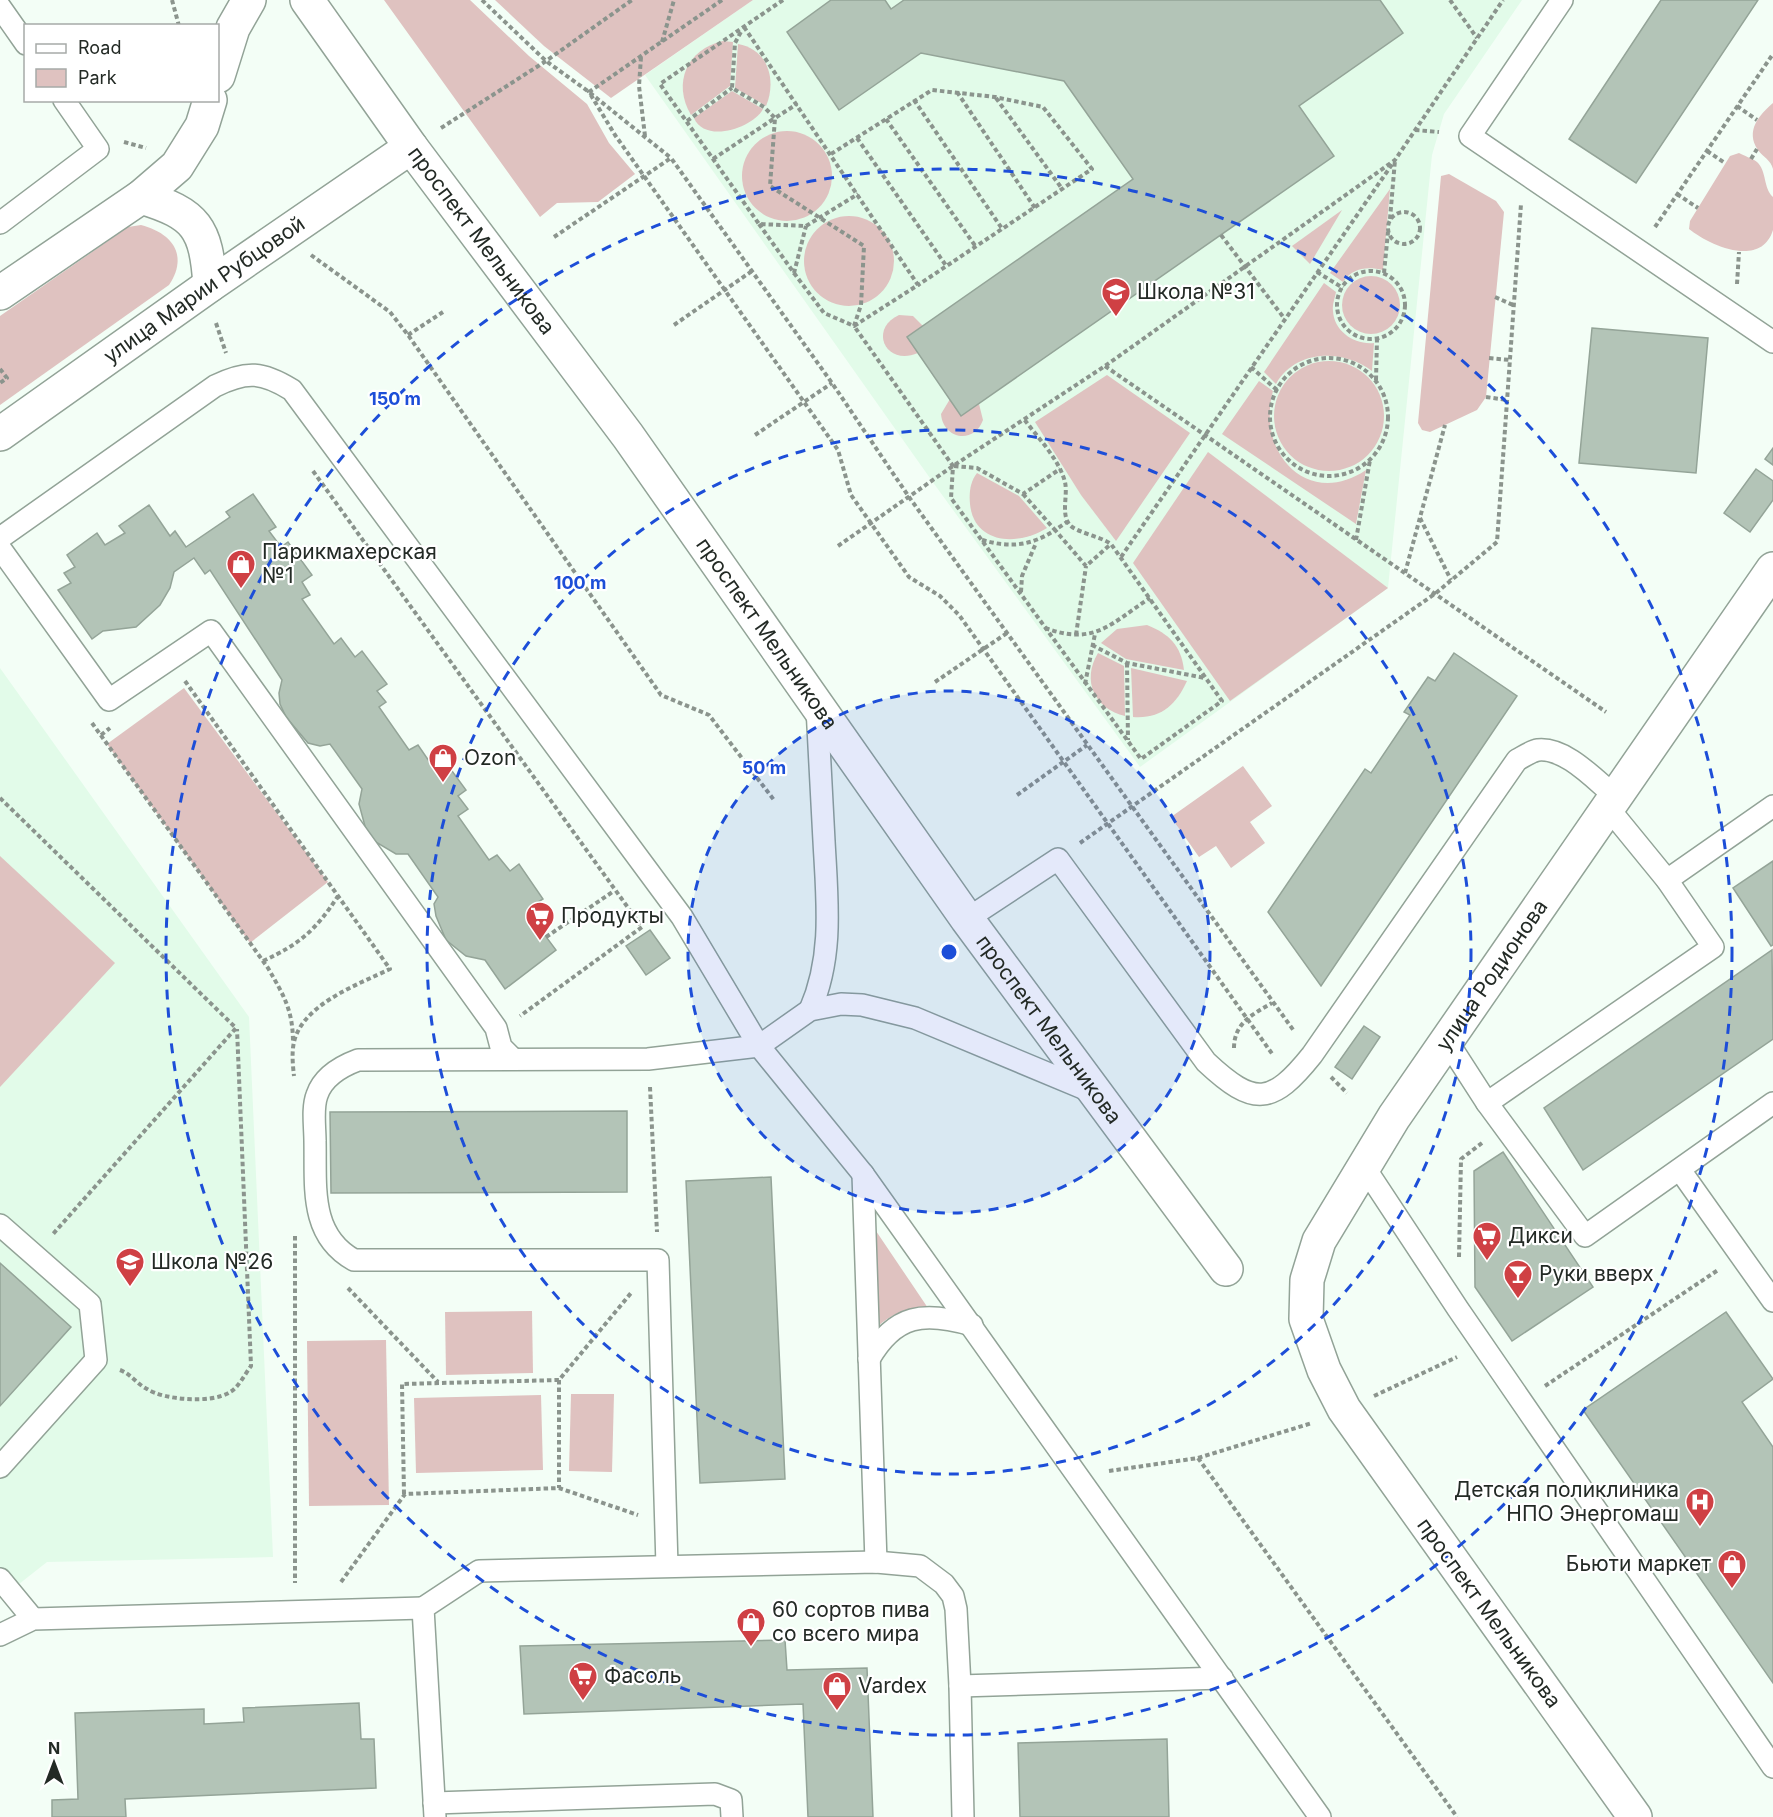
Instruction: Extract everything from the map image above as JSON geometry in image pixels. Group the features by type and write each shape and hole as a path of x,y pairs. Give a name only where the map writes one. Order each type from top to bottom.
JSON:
{"street":[{"path":"219,73 232,28 249,0"},
{"name":"проспект Мельникова","path":"307,0 411,147 628,436 967,919 1226,1269"},
{"path":"0,293 141,197 177,166 202,126 209,102"},
{"name":"улица Марии Рубцовой","path":"0,434 210,285 411,147"},
{"path":"141,197 171,206 197,225 208,254 210,285"},
{"name":"улица Родионова","path":"1343,1409 1310,1336 1306,1319 1306,1298 1312,1259 1319,1241 1363,1165 1773,569"},
{"name":"проспект Мельникова","path":"1343,1409 1635,1817"}],"lane":[{"path":"1562,0 1470,136 1773,342"},
{"path":"0,7 24,41"},
{"path":"0,223 98,148 65,102"},
{"path":"0,538 215,386 234,376 254,374 274,379 292,390 682,917 759,1046 863,1174 972,1324 1320,1817"},
{"path":"0,548 109,700 211,631 496,1028 501,1047 512,1058"},
{"path":"810,1010 819,989 825,965 829,928 817,704"},
{"path":"967,919 1058,859 1206,1062 1229,1083 1249,1093 1278,1090 1291,1081 1312,1055 1517,760 1536,750 1550,750 1571,762 1613,803 1713,947 1487,1102"},
{"path":"1667,880 1773,806"},
{"path":"667,1566 658,1260 354,1260 338,1251 326,1234 319,1216 316,1192 316,1103 317,1094 328,1079 341,1066 358,1060 648,1059 759,1046 810,1010 841,1004 861,1005 915,1018 1093,1092"},
{"path":"1447,1041 1487,1102 1585,1236 1773,1103"},
{"path":"1363,1165 1458,1309 1773,1767"},
{"path":"1680,1170 1773,1301"},
{"path":"863,1174 876,1562"},
{"path":"0,1225 90,1304 96,1360 0,1467"},
{"path":"869,1359 881,1339 903,1322 928,1317 972,1324"},
{"path":"0,1635 33,1619 423,1608 479,1571 876,1562 920,1566 944,1584 952,1596 956,1609 963,1817"},
{"path":"0,1579 33,1619"},
{"path":"423,1608 434,1810 715,1794 731,1800 732,1817"},
{"path":"960,1686 1222,1678"}],"path":[{"path":"171,0 178,24"},
{"path":"482,0 546,61 589,92 671,158 832,383 909,497 1272,1003 1299,1036"},
{"path":"411,147 546,61 632,0"},
{"path":"662,42 674,0"},
{"path":"589,92 722,0"},
{"path":"783,0 660,84 824,313 854,326 953,466 951,498 1141,759 1222,700 1111,544 1103,538 1071,527 1067,522 1067,495 1060,469 1024,419"},
{"path":"1450,0 1477,38"},
{"path":"1121,557 1503,0"},
{"path":"687,121 732,88 735,43 744,27"},
{"path":"744,27 918,285"},
{"path":"1640,250 1773,54"},
{"path":"641,56 639,86 645,136"},
{"path":"732,88 764,107 775,118 770,186 864,246 861,305 854,326"},
{"path":"831,154 932,90 957,92 1043,107 1092,170 854,326"},
{"path":"589,92 645,177 838,450 851,495 871,524 909,577 939,596 959,615 1278,1062"},
{"path":"957,92 1035,208"},
{"path":"995,98 1063,190"},
{"path":"914,100 1003,230"},
{"path":"713,159 796,104"},
{"path":"1737,106 1757,120"},
{"path":"886,119 976,247"},
{"path":"1415,130 1438,132"},
{"path":"857,138 947,267"},
{"path":"1750,159 1757,148"},
{"path":"1707,151 1725,163"},
{"path":"554,237 671,158"},
{"path":"1384,273 1395,160"},
{"path":"838,546 953,466 1105,366 1395,160"},
{"path":"1058,859 1436,593 1497,543 1523,173"},
{"path":"759,224 806,226 858,194"},
{"path":"1677,194 1698,208"},
{"path":"1388,230 1396,243 1407,244 1416,239 1420,229 1417,219 1408,213 1398,213 1390,220"},
{"path":"794,273 806,226"},
{"path":"1221,235 1284,318"},
{"path":"674,325 753,271"},
{"path":"1317,272 1343,288"},
{"path":"1362,272 1384,273 1400,287 1405,308 1397,328 1377,339 1366,339 1346,327 1337,307 1343,288 1352,277 1362,272"},
{"path":"1495,297 1514,305"},
{"path":"390,312 661,695 709,715 774,800"},
{"path":"408,335 443,312"},
{"path":"214,318 228,358"},
{"path":"1376,381 1377,339"},
{"path":"1327,358 1343,359 1359,366 1376,381 1388,406 1388,423 1384,439 1370,459 1348,473 1332,476 1315,474 1299,468 1286,458 1276,444 1271,428 1270,411 1277,390 1295,369 1310,361 1327,358"},
{"path":"1489,358 1510,360"},
{"path":"1105,366 1606,712"},
{"path":"1251,367 1277,390"},
{"path":"0,369 7,378 0,383"},
{"path":"755,435 832,383"},
{"path":"1486,397 1507,400"},
{"path":"1405,573 1445,425"},
{"path":"1356,540 1370,459"},
{"path":"953,466 977,468 1023,494 1086,566"},
{"path":"310,467 642,927 514,1021"},
{"path":"1023,494 1060,469"},
{"path":"1420,518 1451,580"},
{"path":"982,540 1001,545 1037,542 1067,522"},
{"path":"1021,594 1022,576 1037,542"},
{"path":"1076,635 1086,566 1111,544"},
{"path":"1045,628 1076,635 1095,634 1150,598"},
{"path":"935,682 1007,633"},
{"path":"1085,684 1095,634"},
{"path":"1092,645 1127,663 1206,678"},
{"path":"1127,663 1128,742"},
{"path":"180,674 390,969 349,989 314,1011 299,1029 293,1047"},
{"path":"87,717 263,961 287,1001 293,1020 294,1079"},
{"path":"101,735 118,722"},
{"path":"1017,795 1087,745"},
{"path":"0,798 237,1028 251,1366 230,1392 207,1398 170,1400 146,1389 128,1373 96,1360"},
{"path":"546,937 614,891"},
{"path":"263,961 293,948 309,935 338,896"},
{"path":"1234,1056 1236,1030 1247,1018 1272,1003"},
{"path":"34,1255 237,1028"},
{"path":"559,1488 559,1380 658,1260 648,1059"},
{"path":"1324,1070 1347,1093"},
{"path":"1458,1309 1461,1159 1504,1126"},
{"path":"295,1613 295,1234 303,1242"},
{"path":"1522,1402 1740,1255"},
{"path":"343,1283 438,1383"},
{"path":"1079,1476 1198,1458 1343,1409 1483,1345"},
{"path":"320,1612 404,1494 402,1384 559,1380"},
{"path":"1198,1458 1457,1817"},
{"path":"404,1494 559,1488 665,1524"}],"shaded area":[{"name":"Школа №31","path":"753,0 1522,0 1444,114 1432,155 1388,588 1140,767 932,481 645,75"},
{"name":"Школа №26","path":"0,668 249,1017 273,1557 47,1562 0,1599"}],"green space":[{"path":"384,0 470,0 529,56 587,104 609,143 635,174 598,202 557,203 540,217"},
{"path":"495,0 753,0 611,98 544,46"},
{"path":"723,41 733,42 730,86 691,115 685,103 683,91 686,69 700,51"},
{"path":"738,44 757,52 767,67 770,86 766,106 735,88"},
{"path":"732,91 763,109 758,116 740,127 718,132 700,126 694,118"},
{"path":"1773,103 1773,169 1754,143 1753,130 1759,118"},
{"path":"787,131 804,135 819,144 828,159 832,176 828,193 819,208 804,217 787,221 770,217 755,208 746,193 742,176 746,159 755,144 770,135"},
{"path":"1739,153 1760,166 1773,197 1773,230 1767,242 1758,249 1746,251 1721,247 1689,229 1690,221 1730,156"},
{"path":"1449,174 1496,201 1504,212 1486,397 1477,410 1430,432 1422,430 1418,423 1441,176"},
{"path":"1390,189 1383,270 1360,269 1343,282 1330,273"},
{"path":"1342,210 1310,264 1292,246"},
{"path":"849,216 866,220 881,229 890,244 894,261 890,278 881,293 866,302 849,306 832,302 817,293 808,278 804,261 808,244 817,229 832,220"},
{"path":"141,225 161,234 174,247 177,264 169,285 0,405 0,316 128,227"},
{"path":"1371,276 1382,278 1395,289 1400,305 1398,316 1387,329 1371,334 1360,332 1347,321 1342,305 1344,294 1355,281"},
{"path":"1324,283 1336,292 1333,311 1341,330 1359,342 1374,343 1372,371 1348,359 1321,356 1295,364 1276,384 1264,372"},
{"path":"899,315 913,316 923,326 918,353 907,356 897,355 885,344 884,329"},
{"path":"1329,361 1350,365 1368,377 1380,395 1384,416 1380,437 1368,455 1350,467 1329,471 1308,467 1290,455 1278,437 1274,416 1278,395 1290,377 1308,365"},
{"path":"1107,375 1190,433 1116,541 1081,495 1035,422"},
{"path":"1259,381 1273,391 1270,414 1272,435 1280,454 1291,468 1307,478 1325,483 1345,480 1366,470 1356,524 1222,434"},
{"path":"950,399 961,416 979,404 983,420 973,433 959,436 947,429 941,414"},
{"path":"1208,452 1388,588 1230,701 1133,563"},
{"path":"977,473 1019,496 1047,528 1024,538 1011,539 1000,538 980,528 973,518 970,504 971,484"},
{"path":"1147,625 1162,632 1173,642 1180,654 1184,670 1126,659 1101,643 1117,629"},
{"path":"1098,653 1124,666 1125,716 1106,707 1094,692 1091,674"},
{"path":"1131,668 1187,681 1178,697 1166,709 1152,716 1133,717"},
{"path":"184,688 328,882 250,943 107,744"},
{"path":"1243,766 1272,806 1250,822 1265,843 1231,868 1216,846 1199,857 1171,817"},
{"path":"0,856 115,963 0,1087"},
{"path":"876,1231 930,1311 908,1310 889,1318 877,1327"},
{"path":"532,1311 533,1373 446,1375 445,1312"},
{"path":"386,1340 389,1505 309,1506 307,1341"},
{"path":"571,1394 614,1394 612,1472 569,1471"},
{"path":"541,1395 543,1470 416,1473 414,1398"}],"building":[{"path":"831,0 885,0 891,9 904,0 1380,0 1403,33 1299,106 1334,156 961,416 907,337 1133,179 1064,81 921,53 839,110 787,32"},
{"path":"1661,0 1758,0 1636,183 1569,139"},
{"path":"1592,328 1708,338 1696,473 1579,463"},
{"path":"1773,448 1773,465 1765,459"},
{"path":"1756,469 1773,481 1773,500 1750,532 1724,513"},
{"path":"253,494 276,527 269,531 281,547 288,542 312,575 302,582 310,595 302,599 334,644 341,638 355,657 362,651 387,684 377,691 386,702 379,707 409,750 418,745 431,764 441,756 466,790 458,796 468,809 458,816 489,860 497,855 510,871 519,864 543,899 533,905 542,917 535,922 556,950 505,989 485,960 466,956 446,940 436,916 434,904 438,897 408,854 396,854 374,841 366,830 359,804 362,789 330,744 320,746 308,743 286,717 280,704 279,693 282,680 210,570 205,574 194,558 174,572 170,588 160,605 136,627 103,631 92,639 58,590 71,583 64,573 75,567 67,555 97,533 105,545 125,533 119,526 149,505 170,536 175,531 186,547 230,517 226,512"},
{"path":"1454,653 1517,696 1321,986 1268,912 1365,769 1371,773 1410,715 1404,712 1428,677 1435,681"},
{"path":"1773,861 1773,945 1771,946 1733,888"},
{"path":"650,930 670,958 646,975 626,946"},
{"path":"1772,950 1773,1039 1583,1170 1544,1108"},
{"path":"1364,1026 1380,1037 1352,1079 1335,1067"},
{"path":"627,1111 627,1192 331,1193 330,1112"},
{"path":"1503,1152 1593,1287 1512,1341 1475,1287 1474,1171"},
{"path":"771,1177 785,1479 700,1483 686,1181"},
{"path":"0,1263 71,1327 0,1406"},
{"path":"1726,1312 1773,1379 1742,1402 1773,1447 1773,1683 1583,1410"},
{"path":"785,1640 787,1670 867,1668 873,1817 808,1817 803,1704 524,1714 520,1646"},
{"path":"359,1703 361,1739 374,1739 376,1788 125,1799 126,1817 52,1817 52,1800 78,1799 75,1713 204,1709 204,1724 244,1722 243,1708"},
{"path":"1167,1739 1169,1817 1020,1817 1018,1743"}],"place":[{"name":"Школа №31","path":"1116,318"},
{"name":"Парикмахерская №1","path":"241,590"},
{"name":"Ozon","path":"443,784"},
{"name":"Продукты","path":"540,942"},
{"name":"Дикси","path":"1487,1262"},
{"name":"Школа №26","path":"130,1288"},
{"name":"Руки вверх","path":"1518,1300"},
{"name":"Детская поликлиника НПО Энергомаш","path":"1700,1528"},
{"name":"Бьюти маркет","path":"1732,1590"},
{"name":"60 сортов пива со всего мира","path":"751,1648"},
{"name":"Фасоль","path":"583,1702"},
{"name":"Vardex","path":"837,1712"}]}
